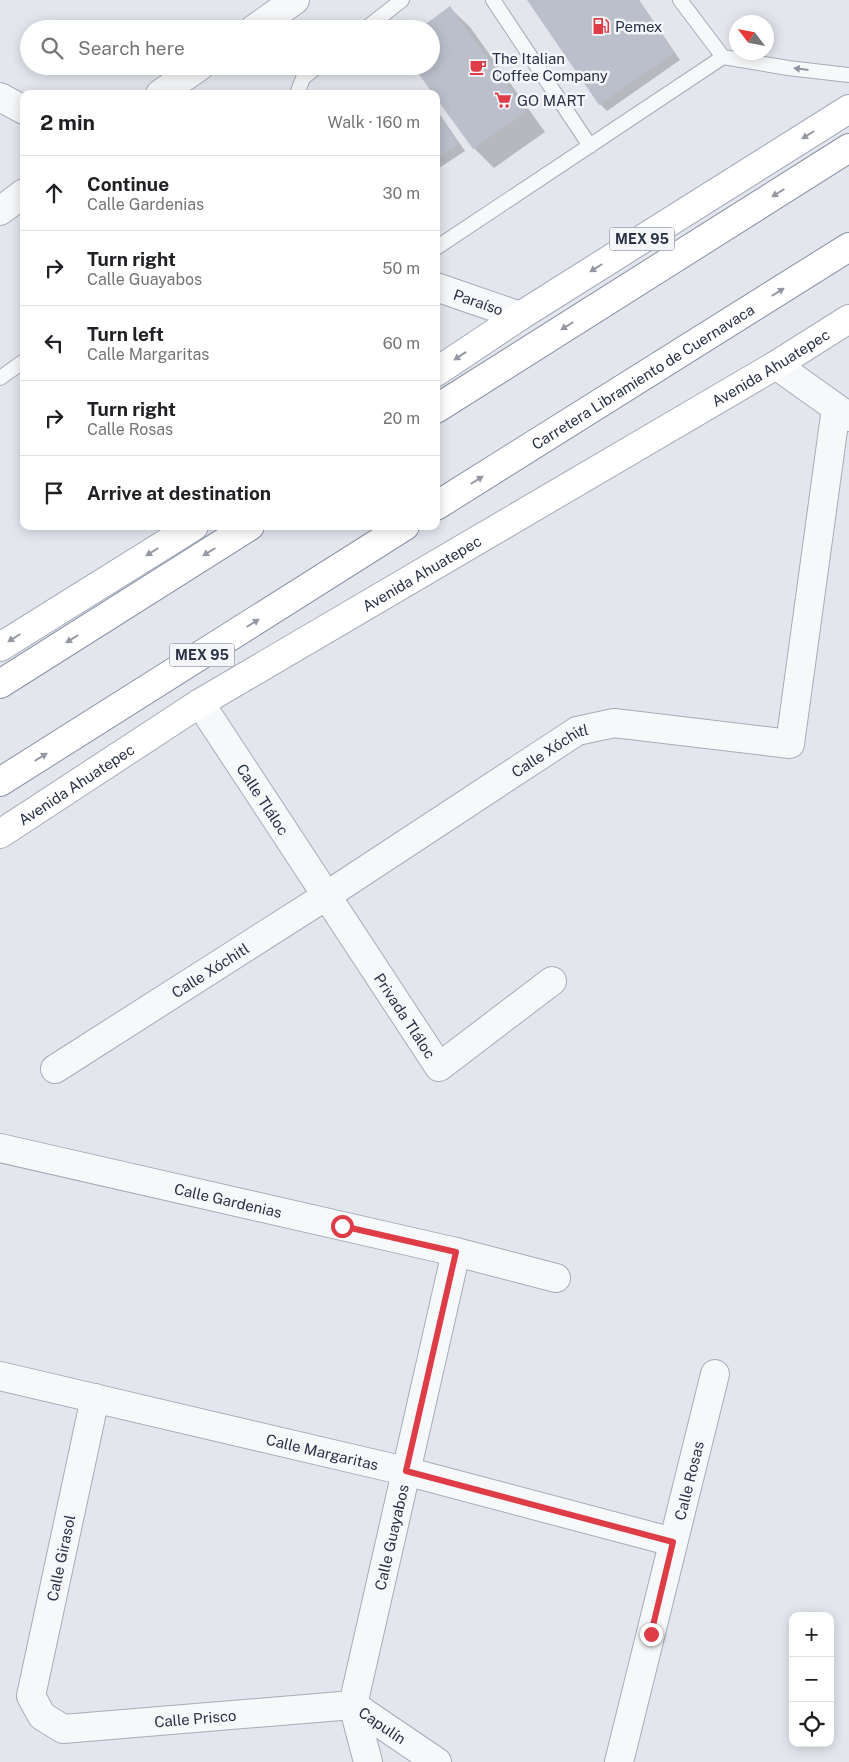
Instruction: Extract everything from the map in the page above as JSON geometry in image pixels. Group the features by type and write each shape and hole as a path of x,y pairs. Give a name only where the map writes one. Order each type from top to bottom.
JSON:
{"main road":[{"name":"MEX 95","path":"440,369 520,316 849,109"},
{"name":"MEX 95","path":"440,406 849,148"},
{"name":"Carretera Libramiento de Cuernavaca","path":"440,503 849,247"},
{"name":"Avenida Ahuatepec","path":"0,834 200,703 776,364 849,319"},
{"path":"0,647 188,530"},
{"path":"0,684 244,530"},
{"name":"MEX 95","path":"0,782 399,530"}],"street":[{"path":"267,20 295,0"},
{"path":"166,90 187,75"},
{"path":"0,97 20,108"},
{"path":"0,211 20,196"},
{"name":"Paraíso","path":"440,293 520,316"},
{"path":"776,364 842,412"},
{"name":"Calle Xóchitl","path":"56,1069 326,896 576,731 614,723 790,744 842,412"},
{"name":"Calle Tláloc","path":"200,703 326,896"},
{"name":"Privada Tláloc","path":"326,896 439,1067 552,981"},
{"name":"Calle Gardenias","path":"0,1148 456,1252 556,1278"},
{"name":"Calle Guayabos","path":"368,1762 353,1705 456,1252"},
{"name":"Calle Rosas","path":"620,1762 715,1374"},
{"name":"Calle Margaritas","path":"0,1376 406,1471 673,1542"},
{"name":"Calle Girasol","path":"42,1716 31,1696 95,1398"},
{"name":"Calle Prisco","path":"42,1716 63,1729 353,1705"},
{"name":"Capulín","path":"353,1705 437,1762"}],"lane":[{"path":"376,20 402,0"},
{"path":"493,0 590,146"},
{"path":"680,0 723,57 788,68 849,75"},
{"path":"440,245 723,57"},
{"path":"298,90 303,78 307,75"},
{"path":"0,378 20,364"}],"building":[{"name":"Pemex","path":"527,0 638,0 674,53 599,105"},
{"path":"450,6 526,111 473,149 440,104 440,90 430,90 419,75 440,75 440,20 431,20"},
{"path":"440,115 459,144 440,157"}],"place":[{"name":"Pemex","path":"601,26"},
{"name":"The Italian Coffee Company","path":"478,67"},
{"name":"GO MART","path":"503,100"}],"route":[{"path":"342,1226 456,1252 406,1471 673,1542 651,1634"}]}
